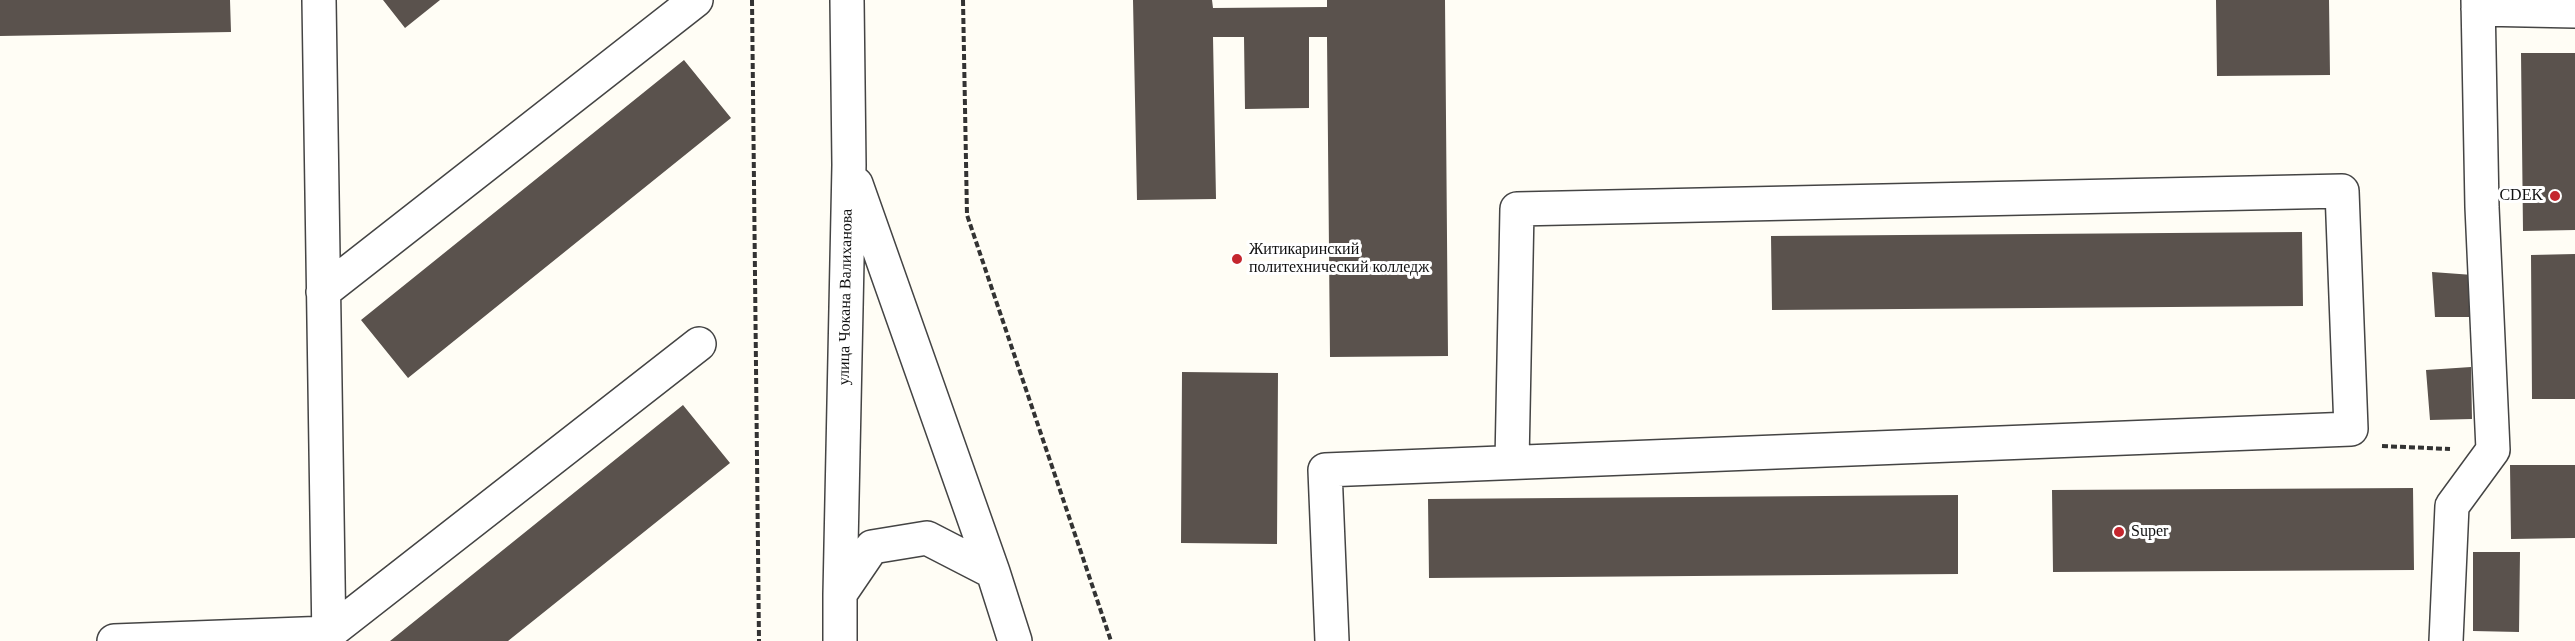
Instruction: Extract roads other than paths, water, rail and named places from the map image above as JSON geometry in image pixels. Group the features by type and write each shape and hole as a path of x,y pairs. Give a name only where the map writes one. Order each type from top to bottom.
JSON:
{"street":[{"path":"319,0 329,637"},
{"path":"323,292 696,0"},
{"name":"улица Чокана Валиханова","path":"840,641 849,165 847,0"},
{"path":"2446,641 2452,506 2493,450 2482,207 2478,5 2575,11"},
{"path":"849,165 993,572 1015,641"},
{"path":"1332,641 1325,470 2351,429 2342,190 1517,209 1512,462"},
{"path":"114,641 329,637 699,344"},
{"path":"840,594 872,546 927,538 993,572"}],"place":[{"name":"CDEK","path":"2555,196"},
{"name":"Житикаринский политехнический колледж","path":"1237,259"},
{"name":"Super","path":"2119,532"}]}
